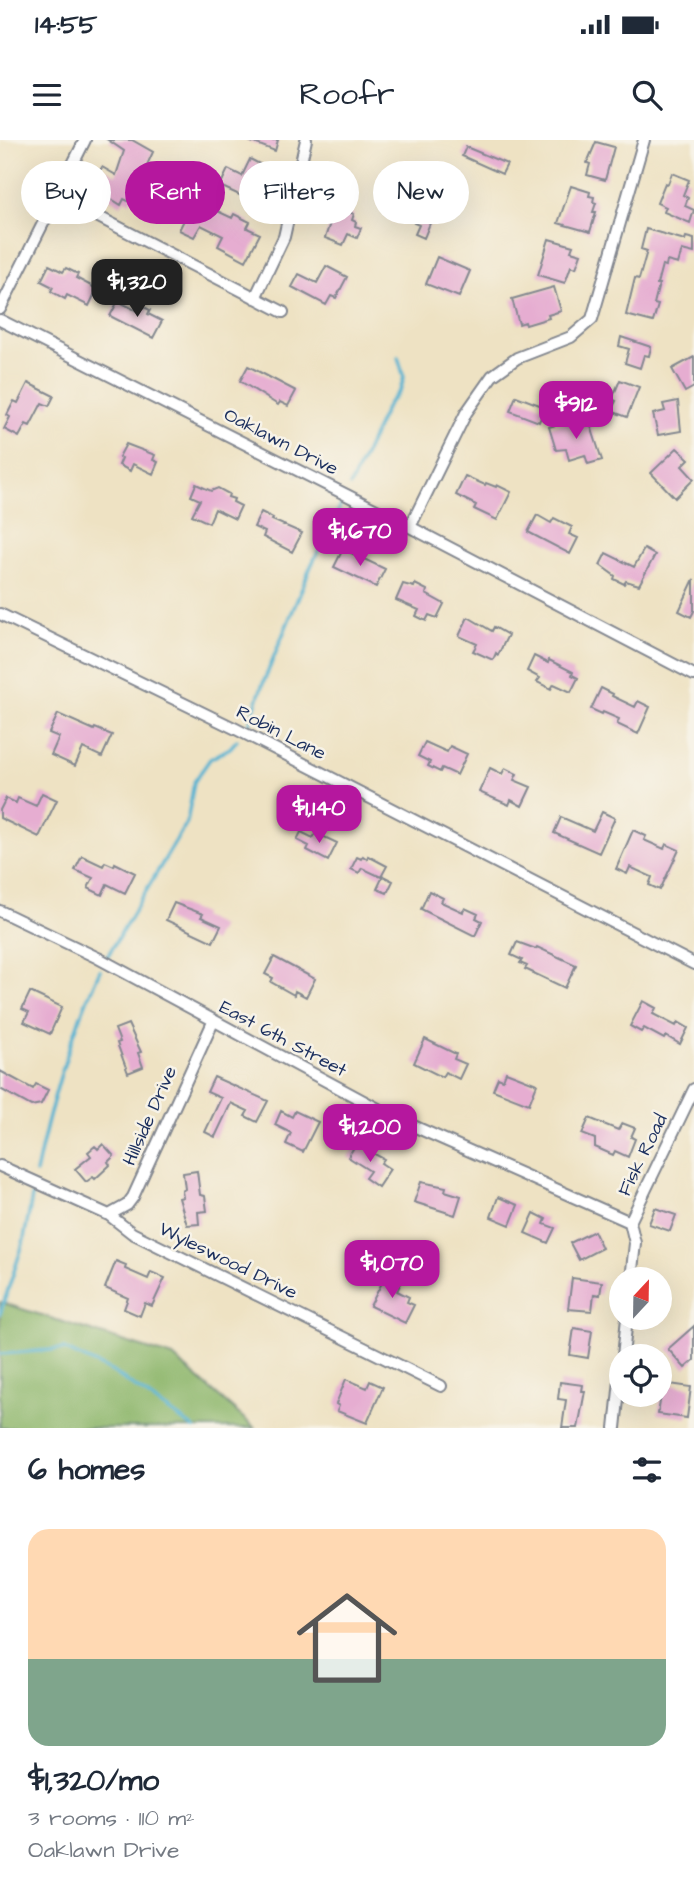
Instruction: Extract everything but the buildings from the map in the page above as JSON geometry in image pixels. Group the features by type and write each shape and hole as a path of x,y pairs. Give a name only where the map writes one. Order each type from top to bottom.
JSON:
{"street":[{"path":"74,161 85,140"},
{"path":"255,298 284,237 306,140"},
{"path":"410,527 466,413 492,376 517,358 571,337 592,319 644,140"},
{"path":"111,223 283,312"},
{"path":"0,309 42,224"},
{"name":"Oaklawn Drive","path":"0,320 410,527 694,675"},
{"name":"Robin Lane","path":"0,614 236,729 694,964"},
{"name":"East 6th Street","path":"0,911 98,958 393,1117 630,1222"},
{"name":"Hillside Drive","path":"109,1215 127,1205 133,1197 213,1022"},
{"name":"Fisk Road","path":"632,1267 635,1243 630,1222 694,1089"},
{"name":"Wyleswood Drive","path":"0,1166 109,1215 132,1233 442,1386"},
{"path":"615,1428 617,1407"}],"green space":[{"path":"0,1302 173,1357 255,1428 0,1428"}],"waterway":[{"path":"350,486 388,404 400,391 404,377 398,357"},
{"path":"249,725 311,566 342,503"},
{"path":"105,960 187,822 194,782 210,759 230,748 237,740"},
{"path":"36,1173 62,1070 100,970"},
{"path":"0,1314 23,1244 33,1192"},
{"path":"0,1354 64,1349 113,1372 194,1428"}]}
